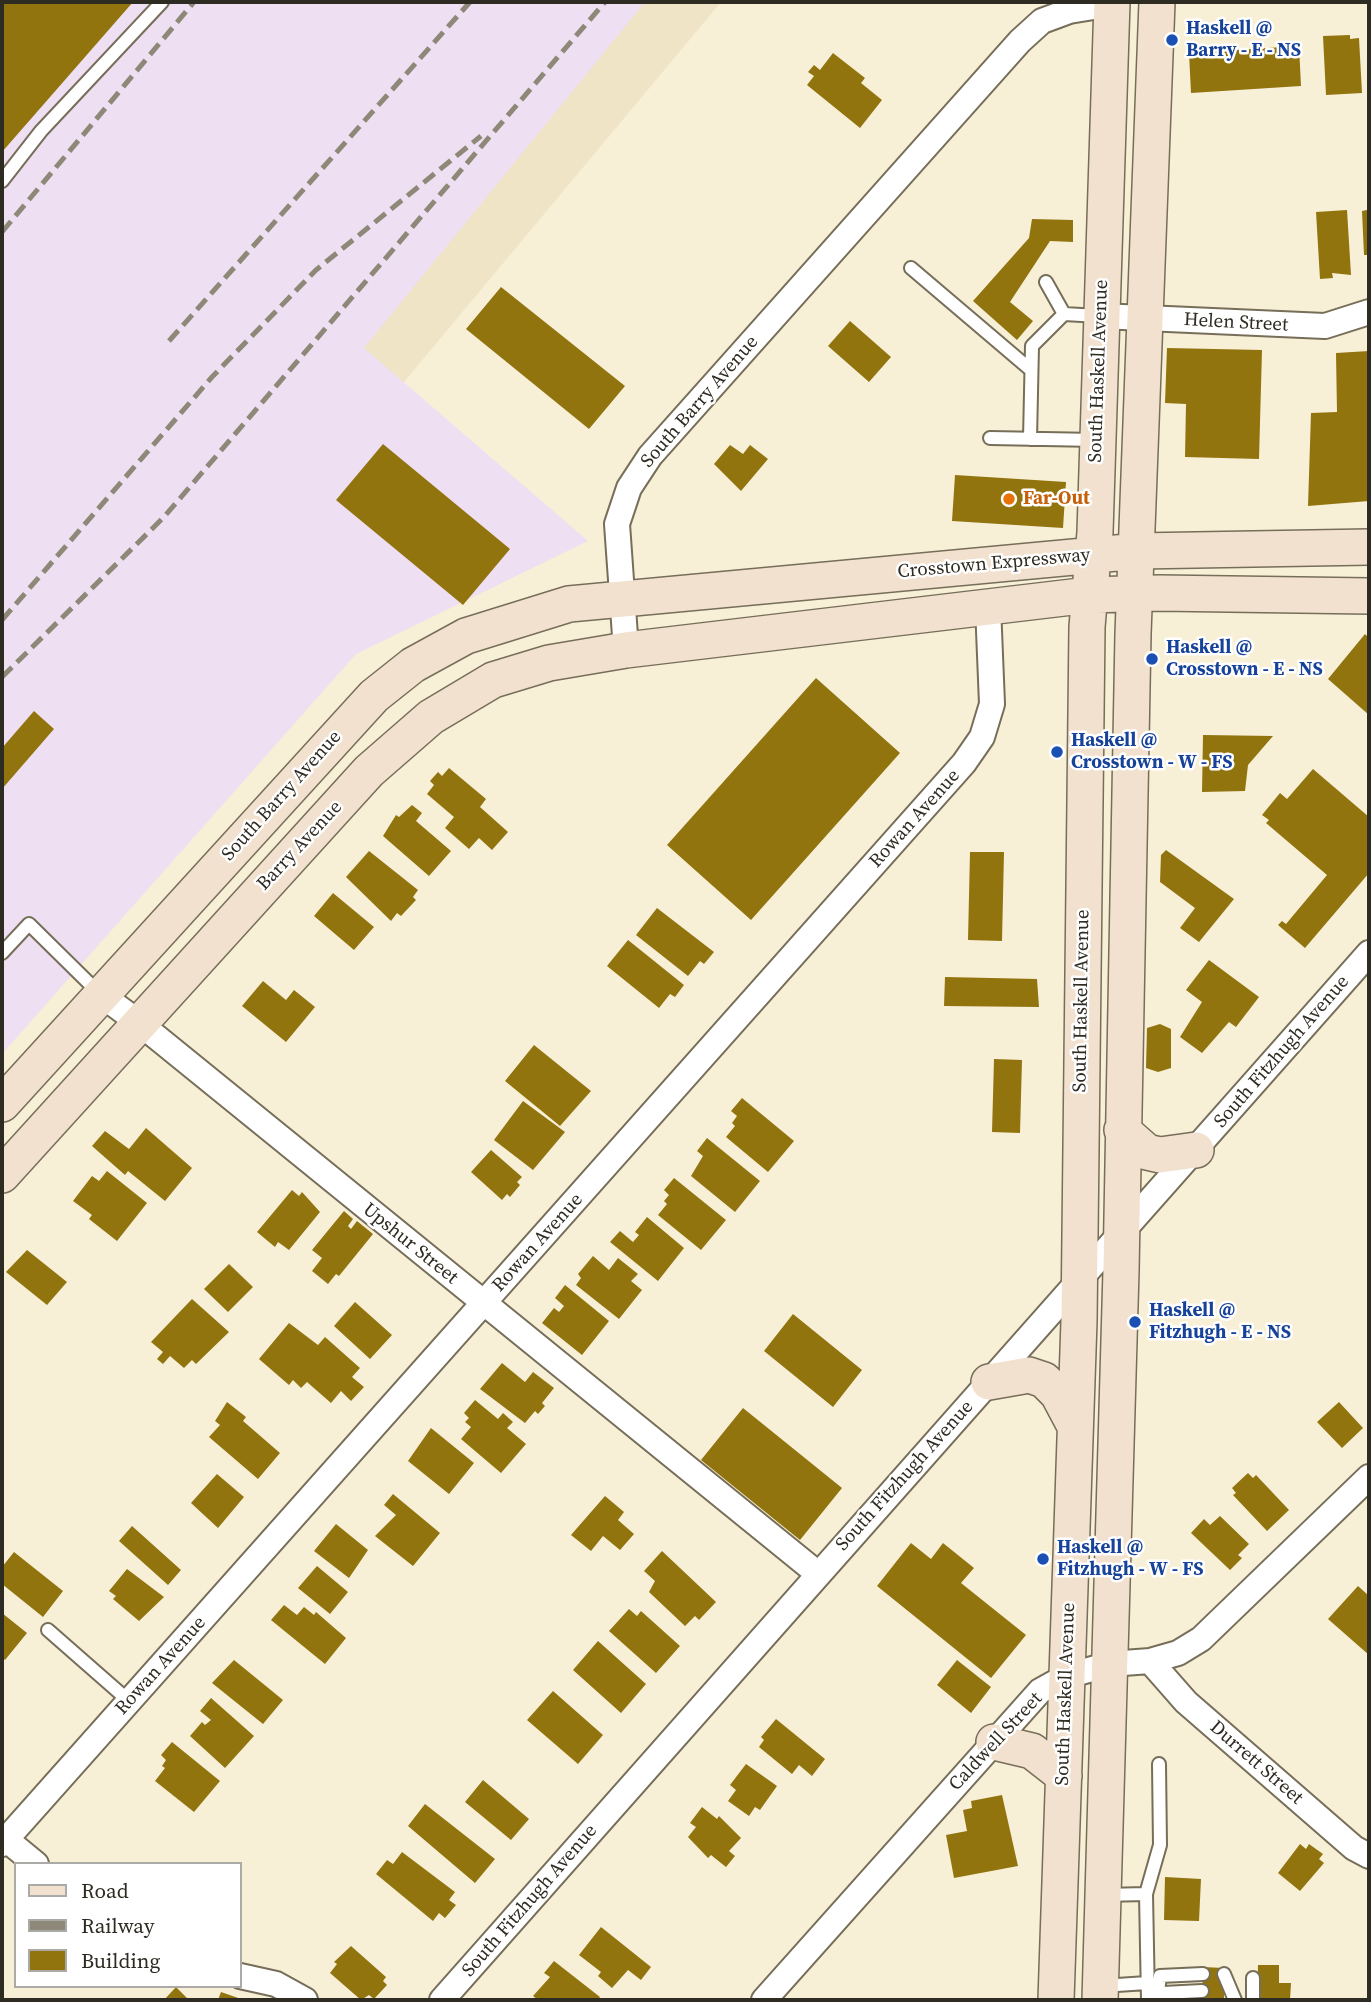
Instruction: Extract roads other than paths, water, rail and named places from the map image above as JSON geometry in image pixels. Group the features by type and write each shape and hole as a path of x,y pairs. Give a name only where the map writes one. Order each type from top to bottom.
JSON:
{"main road":[{"name":"South Haskell Avenue","path":"1056,2000 1075,1426 1090,595 1100,316 1119,2"},
{"path":"1100,1993 1122,1236 1122,1130 1135,593 1157,2"},
{"name":"Crosstown Expressway","path":"620,599 1138,551 1369,547"},
{"name":"Crosstown Expressway","path":"625,650 1090,595 1135,593 1369,596"},
{"name":"South Barry Avenue","path":"2,1104 374,696 413,665 466,636 569,604 620,599"},
{"name":"Barry Avenue","path":"2,1175 138,1022 369,771 431,717 493,680 549,663 625,650"},
{"path":"1122,1130 1147,1152 1160,1155 1196,1150"},
{"path":"989,1382 1029,1375 1044,1380 1058,1394 1075,1426"},
{"path":"994,1742 1032,1751 1064,1776"}],"street":[{"name":"South Barry Avenue","path":"620,599 617,524 629,488 650,456 1020,41 1042,21 1069,11 1119,2"},
{"name":"Helen Street","path":"1100,316 1325,326 1369,312"},
{"path":"620,599 625,650"},
{"name":"Rowan Avenue","path":"3,1839 484,1304 964,763 982,737 992,704 988,606"},
{"name":"South Fitzhugh Avenue","path":"442,2000 817,1573 1122,1236 1369,953"},
{"name":"Upshur Street","path":"100,994 817,1573"},
{"name":"Caldwell Street","path":"764,2000 1040,1691 1068,1676 1110,1664 1150,1661 1178,1653 1201,1639 1369,1477"},
{"name":"Durrett Street","path":"1150,1661 1186,1702 1354,1848 1369,1856"},
{"path":"3,1839 33,1862"},
{"path":"242,1976 276,1984 304,2000"}],"lane":[{"path":"2,181 41,131 162,2"},
{"path":"911,268 1031,370"},
{"path":"1046,282 1064,314"},
{"path":"1030,439 1032,346 1064,314 1100,316"},
{"path":"990,438 1097,440"},
{"path":"2,953 29,924 100,994"},
{"path":"48,1630 129,1701"},
{"path":"1148,2000 1146,1894 1160,1845 1159,1764"},
{"path":"1103,1895 1146,1894"},
{"path":"1159,2000 1160,1976 1203,1974"},
{"path":"1224,1974 1230,1997"},
{"path":"1253,1978 1253,2000"},
{"path":"1100,1993 1147,1983"},
{"path":"1159,2000 1163,1993 1202,1991"}],"railway":[{"path":"2,232 194,2"},
{"path":"169,341 470,2"},
{"path":"2,677 164,517 605,2"},
{"path":"2,620 212,377 316,270 481,136"}],"place":[{"name":"Haskell @ Barry - E - NS","path":"1172,40"},
{"name":"Far-Out","path":"1009,499"},
{"name":"Haskell @ Crosstown - E - NS","path":"1152,659"},
{"name":"Haskell @ Crosstown - W - FS","path":"1057,752"},
{"name":"Haskell @ Fitzhugh - E - NS","path":"1135,1322"},
{"name":"Haskell @ Fitzhugh - W - FS","path":"1043,1559"}]}
